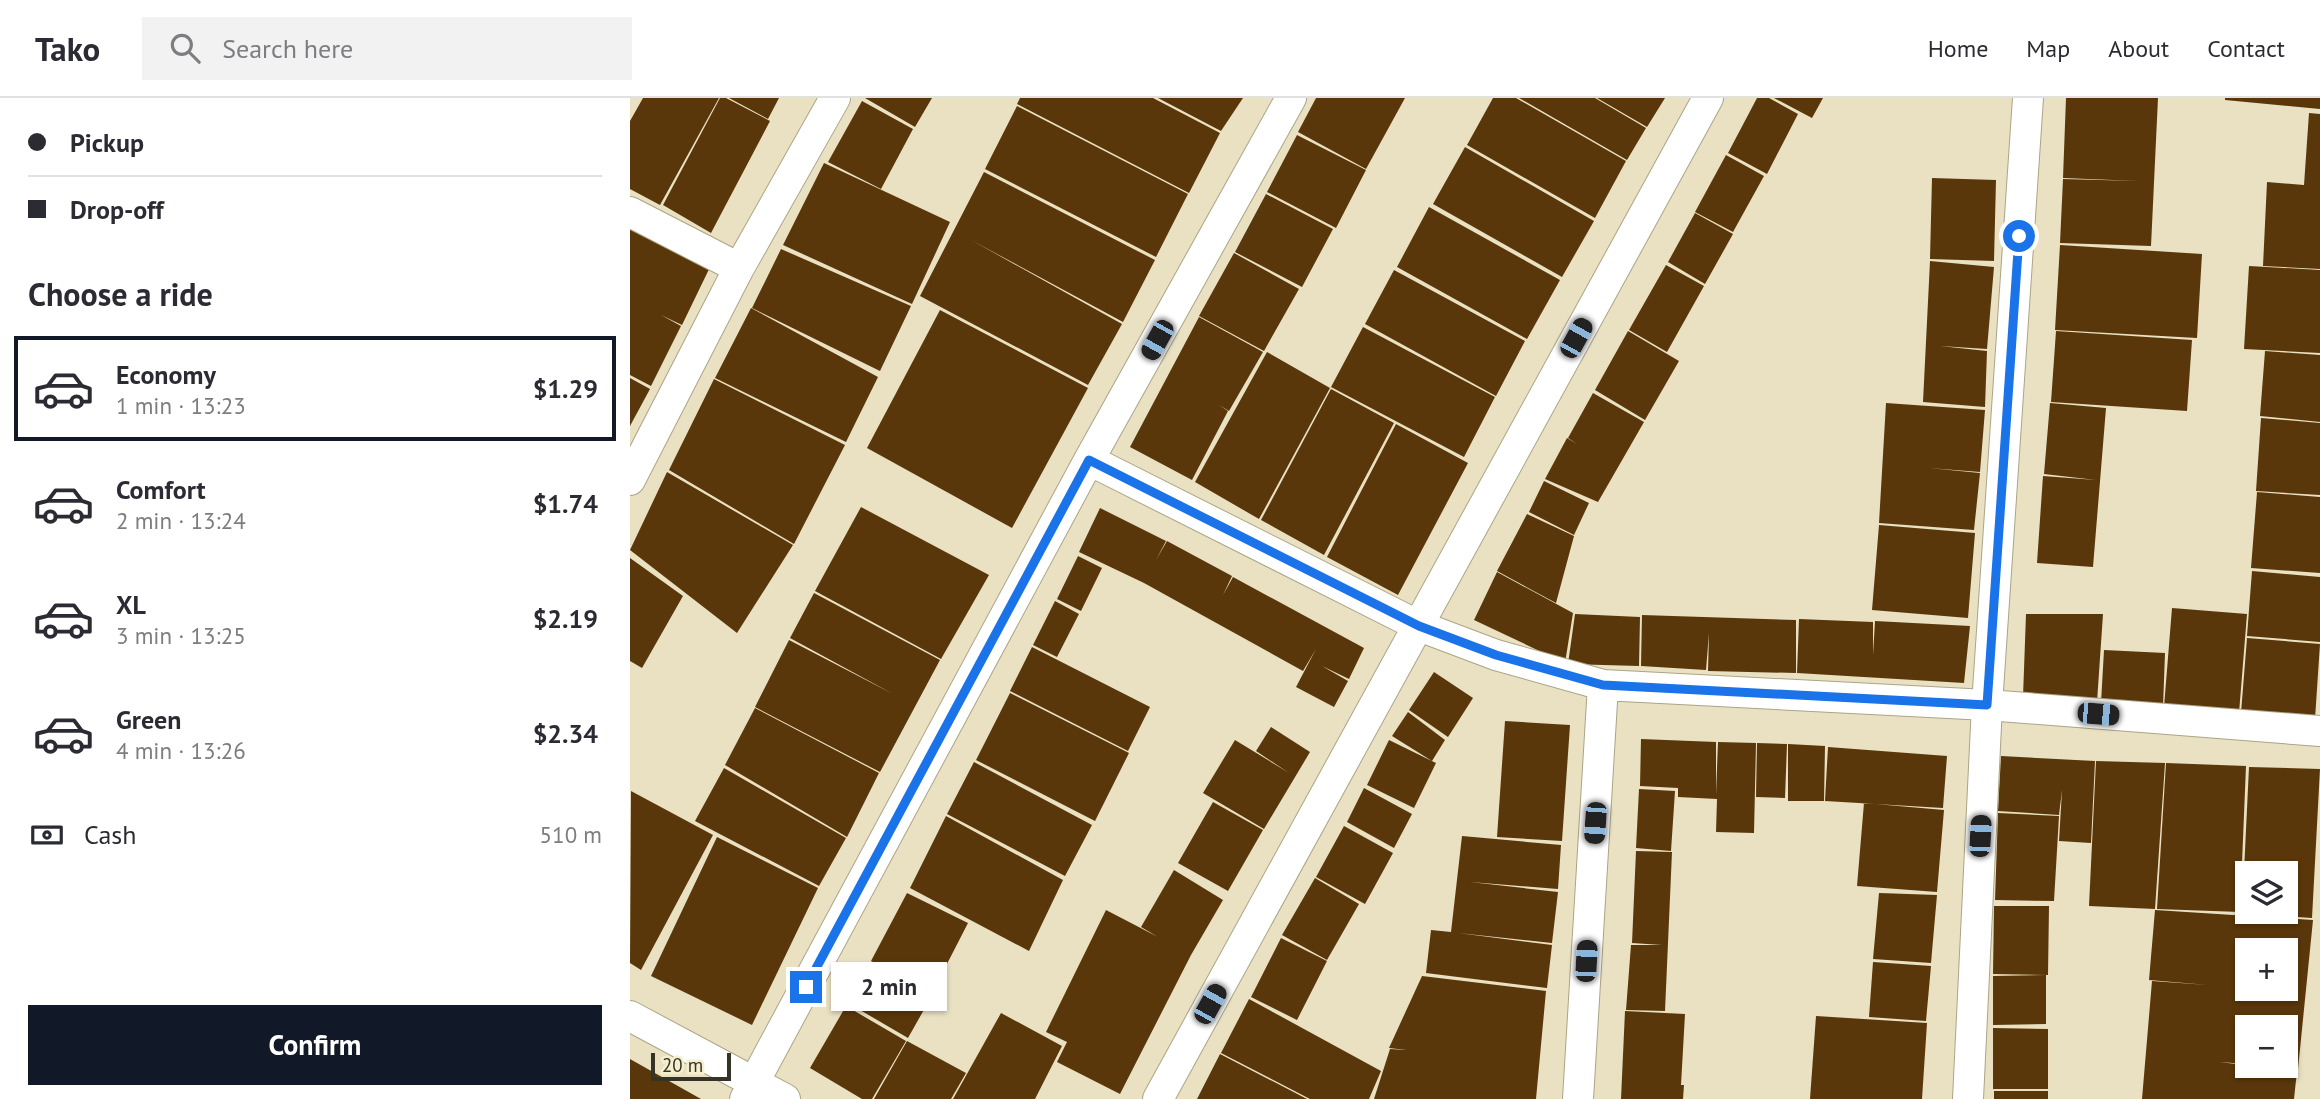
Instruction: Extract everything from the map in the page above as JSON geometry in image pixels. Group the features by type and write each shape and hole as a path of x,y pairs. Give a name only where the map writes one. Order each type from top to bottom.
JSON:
{"street":[{"path":"630,480 740,268 835,98"},
{"path":"750,1091 1089,460 1291,98"},
{"path":"1158,1099 1708,98"},
{"path":"1968,1099 1987,705 2028,98"},
{"path":"630,212 740,268"},
{"path":"1089,460 1419,626 1496,655 1603,685 1987,705 2320,731"},
{"path":"1578,1099 1603,685"},
{"path":"630,1016 750,1091 785,1099"}],"building":[{"path":"643,98 719,98 660,205 630,189 630,121"},
{"path":"720,98 726,98 770,121 711,233 663,205"},
{"path":"729,98 779,98 768,119"},
{"path":"865,98 932,98 915,127"},
{"path":"1020,98 1153,98 1220,133 1189,193 1017,104"},
{"path":"1158,98 1243,98 1221,131"},
{"path":"1316,98 1405,98 1366,169 1298,132"},
{"path":"1493,98 1516,98 1626,161 1595,218 1467,145"},
{"path":"1519,98 1595,98 1646,128 1627,160"},
{"path":"1597,98 1665,98 1647,127"},
{"path":"1757,98 1769,98 1798,114 1767,174 1728,153"},
{"path":"1774,98 1823,98 1812,118"},
{"path":"2066,98 2158,98 2151,246 2060,243 2063,179 2138,181 2063,178"},
{"path":"2320,98 2320,109 2225,100"},
{"path":"862,101 913,129 881,189 828,162"},
{"path":"1017,106 1188,194 1156,257 985,169"},
{"path":"2309,113 2320,114 2320,269 2263,266 2267,182 2304,185"},
{"path":"1297,135 1366,170 1336,228 1267,192"},
{"path":"1465,147 1594,221 1562,277 1433,204"},
{"path":"1726,155 1764,176 1733,232 1695,212"},
{"path":"824,163 950,222 912,304 783,245"},
{"path":"984,172 1155,260 1123,322 971,240 1122,324 1088,385 920,296"},
{"path":"1932,178 1996,180 1994,261 1930,259"},
{"path":"1266,194 1333,229 1302,287 1235,252"},
{"path":"1429,207 1560,280 1527,339 1397,267"},
{"path":"1695,213 1733,234 1705,284 1668,262"},
{"path":"630,223 712,263 682,325 661,315 681,326 651,386 630,375"},
{"path":"2060,245 2202,254 2197,338 2055,330"},
{"path":"781,249 911,306 880,371 752,308"},
{"path":"1234,253 1299,289 1264,351 1199,316"},
{"path":"1930,261 1994,267 1987,349 1940,346 1987,351 1985,407 1923,402"},
{"path":"1666,265 1704,286 1667,352 1629,330"},
{"path":"2249,266 2320,270 2320,353 2244,349"},
{"path":"1394,270 1525,341 1496,396 1365,324"},
{"path":"751,308 878,377 846,442 715,378"},
{"path":"940,310 1088,388 1012,528 867,448"},
{"path":"1199,317 1263,352 1229,411 1219,405 1228,411 1192,480 1130,447"},
{"path":"1363,327 1495,397 1464,457 1331,387"},
{"path":"1628,331 1679,361 1645,420 1595,390"},
{"path":"2056,331 2192,340 2187,411 2051,402"},
{"path":"2265,351 2320,355 2320,422 2260,416"},
{"path":"1267,352 1330,388 1259,519 1195,482"},
{"path":"630,378 650,389 630,426"},
{"path":"714,379 845,445 794,544 669,470"},
{"path":"1331,389 1394,423 1324,555 1261,520"},
{"path":"1593,393 1644,422 1598,502 1545,479 1567,438 1577,444 1568,438"},
{"path":"1886,403 1985,410 1980,472 1929,468 1980,473 1974,530 1879,523"},
{"path":"2050,403 2106,408 2093,567 2037,563 2043,476 2096,480 2044,474"},
{"path":"2261,418 2320,423 2320,495 2256,491"},
{"path":"1396,424 1468,463 1398,595 1327,557"},
{"path":"667,472 793,545 737,633 630,550"},
{"path":"1544,481 1589,503 1574,535 1529,512"},
{"path":"2257,492 2320,497 2320,573 2251,568"},
{"path":"861,507 989,575 941,659 815,591"},
{"path":"1100,508 1166,541 1156,560 1167,541 1232,576 1223,595 1233,577 1364,648 1349,679 1322,666 1348,681 1334,707 1296,687 1316,649 1303,671 1144,583 1079,552"},
{"path":"1527,514 1574,536 1556,603 1497,571"},
{"path":"1879,525 1975,533 1968,618 1872,610"},
{"path":"1078,556 1102,568 1081,611 1057,599"},
{"path":"630,558 683,596 642,668 630,661"},
{"path":"2252,571 2320,577 2320,642 2247,636"},
{"path":"1497,572 1573,613 1565,663 1474,620"},
{"path":"814,593 940,660 880,772 755,707 789,640 893,694 790,638"},
{"path":"1055,601 1079,614 1057,657 1033,645"},
{"path":"2172,608 2247,614 2239,713 2164,707"},
{"path":"1575,614 1640,617 1639,666 1568,664"},
{"path":"2026,614 2103,614 2097,702 2023,697"},
{"path":"1642,615 1796,620 1796,673 1708,671 1709,633 1706,670 1641,666"},
{"path":"1799,619 1873,622 1873,655 1875,621 1970,626 1964,683 1797,673"},
{"path":"2247,638 2320,644 2315,719 2241,713"},
{"path":"1032,647 1150,707 1128,751 1010,691"},
{"path":"2104,650 2165,653 2163,707 2101,703"},
{"path":"1434,672 1473,698 1448,737 1409,710"},
{"path":"1010,693 1129,753 1095,821 976,760"},
{"path":"755,708 879,773 847,837 725,765"},
{"path":"1408,712 1445,740 1432,761 1392,736"},
{"path":"1505,721 1570,725 1562,841 1497,837"},
{"path":"1271,727 1310,752 1264,829 1203,793 1235,740 1289,773 1256,751"},
{"path":"1641,739 1716,742 1716,795 1718,742 1756,743 1754,833 1716,832 1717,799 1678,797 1678,788 1640,786"},
{"path":"1389,740 1436,763 1414,808 1367,785"},
{"path":"1757,743 1787,744 1785,798 1756,797"},
{"path":"1788,744 1825,746 1824,801 1788,801"},
{"path":"1828,747 1947,756 1943,808 1825,801"},
{"path":"2001,756 2095,761 2091,843 2059,841 2062,790 2059,815 1998,811"},
{"path":"2096,761 2165,763 2155,909 2089,906"},
{"path":"974,762 1092,825 1065,876 947,814"},
{"path":"2166,763 2246,766 2242,861 2235,861 2235,912 2157,909"},
{"path":"2249,767 2320,769 2312,918 2298,917 2298,861 2244,861"},
{"path":"724,768 846,838 819,886 695,821"},
{"path":"1364,788 1412,814 1394,848 1347,822"},
{"path":"1639,789 1675,791 1671,851 1636,848"},
{"path":"631,791 713,835 641,970 630,963"},
{"path":"1213,802 1263,830 1228,891 1178,863"},
{"path":"1864,803 1944,810 1937,892 1857,886"},
{"path":"1998,813 2059,816 2054,901 1995,900"},
{"path":"946,816 1063,880 1029,951 910,888"},
{"path":"1344,826 1393,853 1365,904 1316,877"},
{"path":"1462,836 1561,845 1558,889 1470,882 1558,892 1552,943 1458,933 1552,945 1547,988 1426,973 1431,930 1451,932"},
{"path":"717,837 818,888 752,1025 651,976"},
{"path":"1636,851 1672,852 1665,1011 1626,1010 1631,945 1662,945 1632,943"},
{"path":"1174,870 1223,900 1191,955 1120,1094 1057,1062 1067,1042 1046,1032 1106,910 1158,937 1141,927"},
{"path":"1315,878 1359,904 1327,960 1282,935"},
{"path":"907,893 968,923 931,995 871,961"},
{"path":"1879,893 1937,895 1931,963 1873,959"},
{"path":"1994,906 2049,906 2048,975 1993,974"},
{"path":"2155,910 2235,915 2235,924 2298,924 2298,919 2313,920 2298,1069 2298,1015 2235,1015 2235,1063 2219,1062 2235,1064 2235,1078 2296,1078 2294,1099 2142,1099 2152,981 2208,985 2149,980"},
{"path":"1281,938 1327,961 1297,1020 1251,997"},
{"path":"1873,962 1931,966 1926,1021 1869,1017"},
{"path":"870,964 930,999 908,1038 848,1003"},
{"path":"2046,975 2046,1024 1993,1025 1993,976"},
{"path":"1422,976 1546,991 1536,1099 1374,1099 1390,1049 1406,1050 1389,1048"},
{"path":"1249,999 1381,1071 1369,1099 1310,1099 1221,1053"},
{"path":"846,1006 906,1041 872,1099 862,1099 810,1068"},
{"path":"1625,1011 1685,1014 1681,1085 1684,1085 1683,1099 1621,1099"},
{"path":"1001,1013 1062,1046 1035,1099 953,1099"},
{"path":"1816,1016 1927,1023 1922,1099 1810,1099"},
{"path":"1993,1028 2048,1029 2048,1089 1993,1089"},
{"path":"907,1041 966,1073 951,1099 874,1099"},
{"path":"1220,1054 1307,1099 1197,1099"},
{"path":"630,1059 701,1099 630,1099"},
{"path":"1994,1091 2048,1091 2048,1099 1994,1099"}],"route":[{"path":"806,987 1089,460 1419,626 1496,655 1603,685 1987,705 2019,236"}]}
